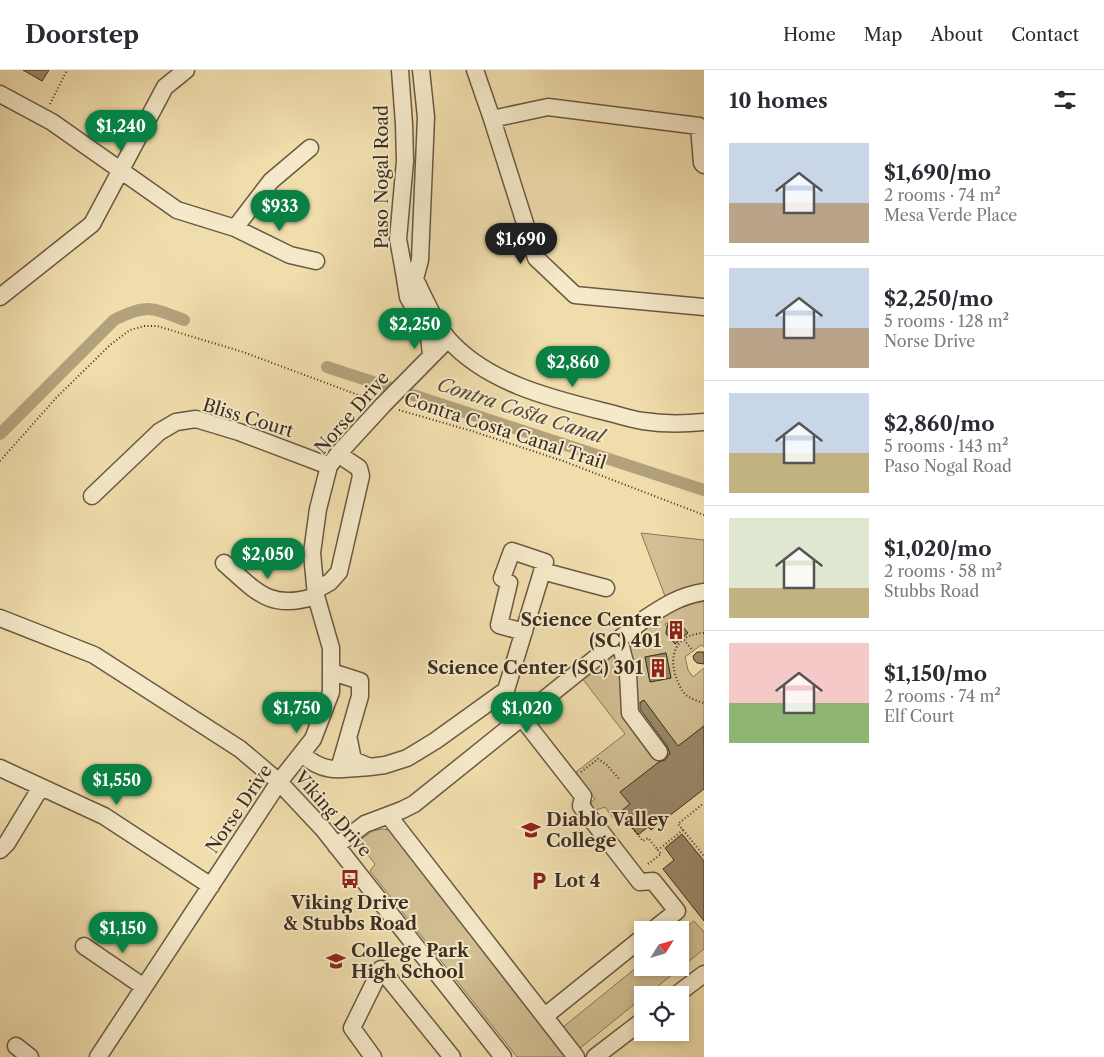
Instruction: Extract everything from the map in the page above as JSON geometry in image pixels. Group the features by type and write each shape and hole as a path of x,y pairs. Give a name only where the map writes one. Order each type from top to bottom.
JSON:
{"street":[{"path":"0,297 92,224 165,87 186,70"},
{"name":"Paso Nogal Road","path":"400,70 404,124 404,161 398,239 403,266 415,279 448,339 473,361 501,378 562,401 644,421 704,422"},
{"path":"415,279 420,260 426,117 421,70"},
{"path":"475,70 536,258 575,295 704,307"},
{"path":"0,94 43,118 177,210 235,228 290,255 316,261"},
{"path":"492,119 548,107 699,126 702,163 704,165"},
{"path":"235,228 271,181 310,148"},
{"path":"403,266 408,297 429,336 431,355"},
{"name":"Norse Drive","path":"98,1057 280,782 313,739 332,692 332,648 316,593 312,553 318,509 334,460 386,402 448,339"},
{"name":"Bliss Court","path":"92,496 159,432 176,422 196,420 359,468 360,476 338,572 330,582 316,593"},
{"path":"302,754 313,764 324,768 339,769 385,765 407,758 435,741 506,690 524,632 542,570 545,562 512,551 502,578 510,583 499,625 524,632"},
{"path":"224,563 258,593 280,602 299,601 316,593"},
{"path":"542,570 606,588"},
{"path":"336,846 365,824 414,804 643,620 668,604 687,595 704,592"},
{"name":"Viking Drive","path":"0,618 94,655 240,749 280,782 336,846 503,1057"},
{"path":"619,639 628,674 630,713 659,752"},
{"path":"332,672 360,681 360,696 349,740 339,769"},
{"path":"522,718 583,796 581,806 625,864 640,882 654,881 677,911 664,921"},
{"path":"349,740 353,760 370,767"},
{"path":"0,768 104,816 210,886"},
{"path":"0,850 7,843 41,787"},
{"path":"388,815 576,1057"},
{"path":"545,1016 634,944"},
{"path":"84,946 144,987"},
{"path":"373,1057 352,1028 381,969 452,1057"},
{"path":"688,986 704,974"},
{"path":"595,1057 634,1027"},
{"path":"16,1046 30,1057"}],"path":[{"path":"43,118 67,70"},
{"name":"Contra Costa Canal Trail","path":"0,461 56,398 110,345 130,330 144,326 157,326 243,352 563,461 704,515"},
{"path":"704,633 696,634 677,644 672,663 675,676 686,695 704,703"},
{"path":"684,640 693,651"},
{"path":"577,775 598,759 606,764 620,780"},
{"path":"704,803 678,824 704,856"},
{"path":"613,818 620,813 643,841 648,838 658,850 661,854 648,864"},
{"path":"658,850 683,830"}],"shaded area":[{"path":"641,533 704,540 704,647 701,645 685,657 688,670 693,677 704,668 704,726 621,792 630,804 613,818 605,807 593,811 591,802 595,799 576,772 625,734 578,673 668,604","holes":["671,620 674,623 680,624 688,633 675,644 666,634 667,627 665,624","666,653 671,678 650,682 645,657","643,700 669,735 661,741 635,706"]},
{"path":"390,830 557,1032 634,969 634,976 671,976 658,986 634,986 634,1004 574,1053 576,1057 517,1057 370,871 375,864 358,842 372,831"},
{"path":"694,921 704,932 704,949 689,961 689,925"}],"building":[{"path":"23,70 49,70 42,81"},
{"name":"Science Center (SC) 401","path":"668,623 680,624 688,633 675,644 666,633"},
{"path":"697,652 704,652 704,664 697,663 694,660 693,656"},
{"name":"Science Center (SC) 301","path":"666,653 671,678 650,682 645,657"},
{"path":"644,700 678,746 704,726 704,789 651,830 648,827 638,835 620,812 630,804 620,792 659,762 665,760 670,753 640,709 640,703"},
{"path":"682,834 704,861 704,921 663,869 674,860 665,848"}],"waterway":[{"name":"Contra Costa Canal","path":"0,434 114,320 134,311 149,309 164,312 184,320"},
{"name":"Contra Costa Canal","path":"327,367 704,490"}],"place":[{"name":"Science Center (SC) 401","path":"676,630"},
{"name":"Science Center (SC) 301","path":"658,668"},
{"name":"Diablo Valley College","path":"531,830"},
{"name":"Viking Drive & Stubbs Road","path":"350,879"},
{"name":"Lot 4","path":"539,881"},
{"name":"College Park High School","path":"336,961"}]}
